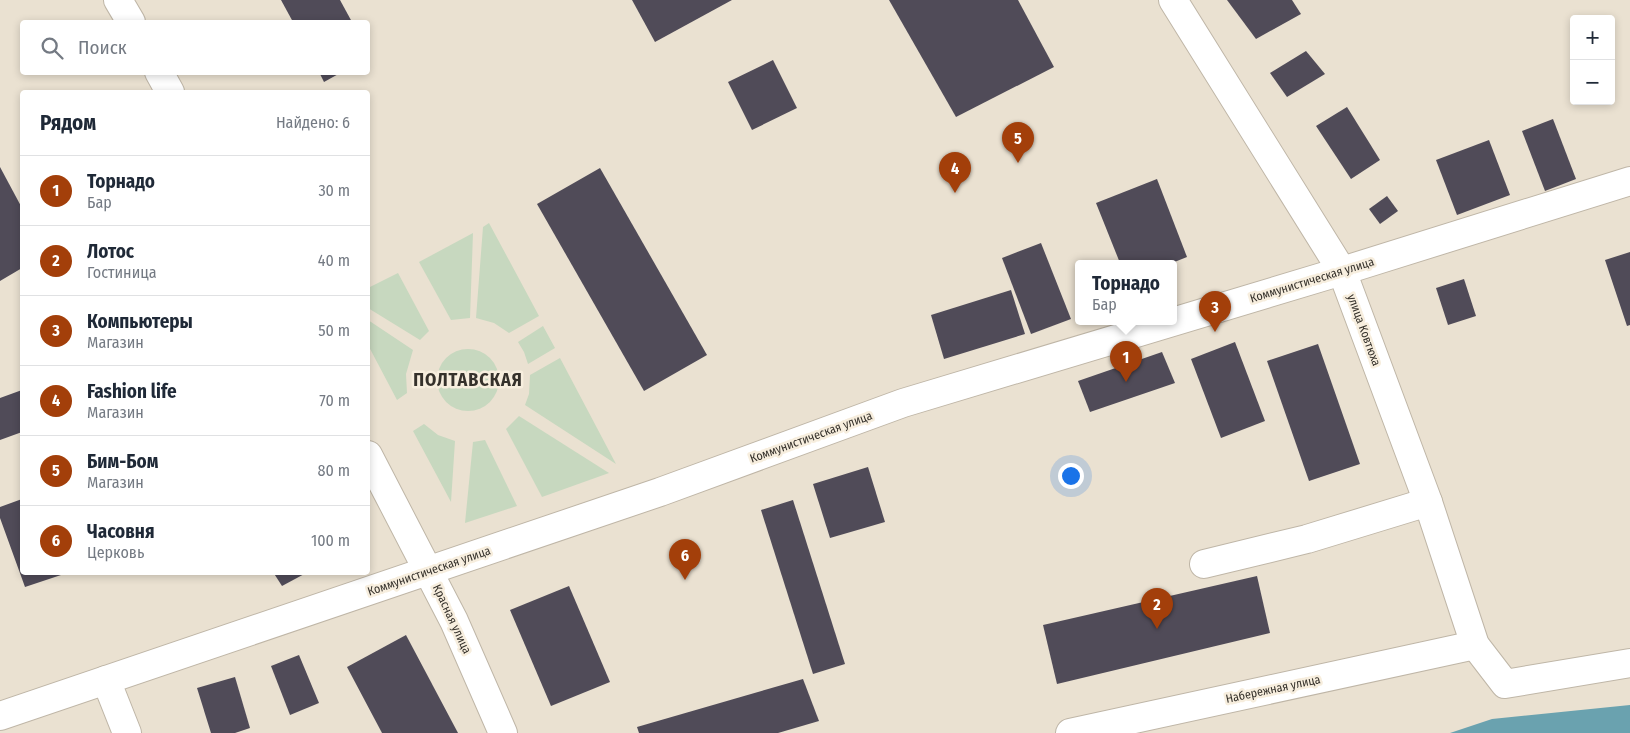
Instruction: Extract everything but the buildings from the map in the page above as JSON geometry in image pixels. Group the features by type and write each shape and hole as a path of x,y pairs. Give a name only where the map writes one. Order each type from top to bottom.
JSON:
{"street":[{"path":"118,0 130,20"},
{"name":"улица Ковтюха","path":"1173,0 1342,271 1428,502 1475,645 1505,684 1630,663"},
{"path":"161,75 169,90"},
{"name":"Коммунистическая улица","path":"1177,321 1630,181"},
{"name":"Коммунистическая улица","path":"0,716 651,495 903,403 1162,325"},
{"name":"Красная улица","path":"370,459 454,620 503,733"},
{"path":"1204,564 1307,539 1428,502"},
{"name":"Набережная улица","path":"1070,733 1475,645"},
{"path":"106,680 127,733"}],"green space":[{"path":"489,223 539,316 509,333 494,323 476,318 483,227"},
{"path":"473,233 470,318 451,320 419,262"},
{"path":"398,273 429,331 420,340 370,309 370,287"},
{"path":"370,321 413,350 406,374 407,393 397,400 370,349"},
{"path":"543,326 555,348 528,364 518,342"},
{"path":"462,349 474,349 490,358 497,368 499,380 497,392 490,402 474,411 462,411 451,406 442,397 437,386 437,374 442,363 451,354"},
{"path":"560,358 616,464 525,405 529,394 530,375"},
{"path":"519,416 609,473 542,497 506,429"},
{"path":"424,424 438,435 455,441 451,502 413,431"},
{"path":"485,440 517,506 465,523 473,442"}],"water":[{"path":"1630,705 1630,733 1450,733 1492,719"}],"place":[{"name":"Бим-Бом","path":"1018,163"},
{"name":"Fashion life","path":"955,193"},
{"name":"Компьютеры","path":"1215,332"},
{"name":"Торнадо","path":"1126,382"},
{"name":"Часовня","path":"685,580"},
{"name":"Лотос","path":"1157,629"}],"district":[{"name":"ПОЛТАВСКАЯ","path":"468,380"}]}
